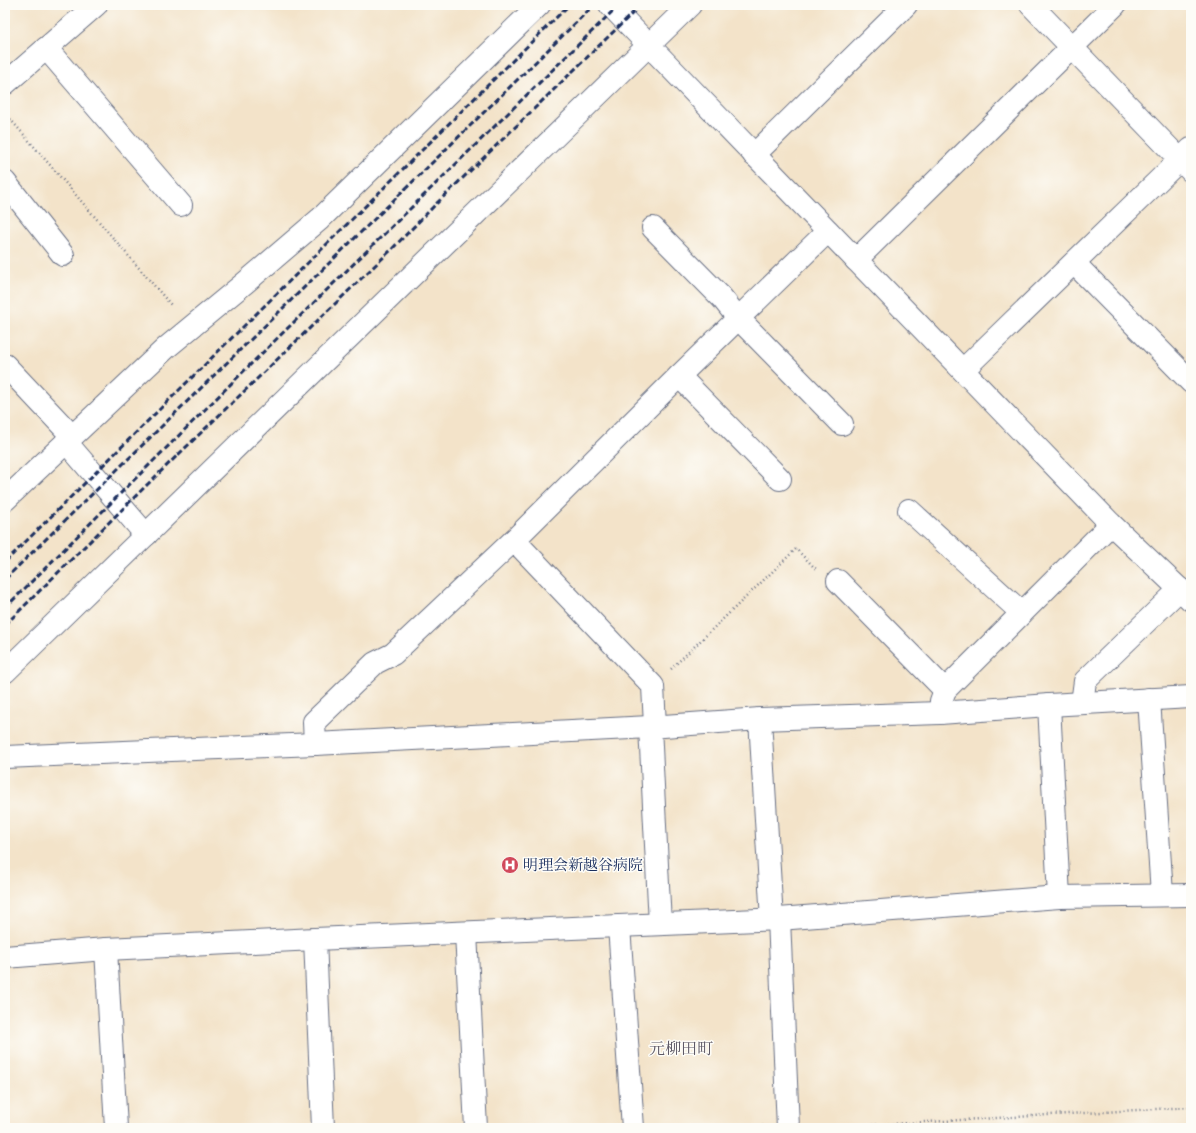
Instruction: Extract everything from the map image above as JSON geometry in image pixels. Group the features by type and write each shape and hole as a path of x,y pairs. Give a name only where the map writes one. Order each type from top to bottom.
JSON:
{"street":[{"path":"5,84 96,5"},
{"path":"5,500 166,348 320,219 539,5"},
{"path":"610,5 1111,524 1185,595 1084,681 1082,703"},
{"path":"5,672 690,5"},
{"path":"754,155 906,5"},
{"path":"963,370 1074,263 1187,160 1031,5"},
{"path":"856,260 1114,5"},
{"path":"46,48 181,205"},
{"path":"5,182 63,255"},
{"path":"653,228 722,298 738,318 842,424"},
{"path":"315,744 314,722 375,663 393,654 514,540 828,231"},
{"path":"1074,263 1191,382"},
{"path":"5,365 69,439 146,535"},
{"path":"679,376 780,479"},
{"path":"909,510 1022,613"},
{"path":"940,713 941,701 945,690 1111,524"},
{"path":"514,540 653,686 660,924"},
{"path":"838,581 945,690"},
{"path":"5,757 315,744 760,719 940,713 1191,697"},
{"path":"1149,699 1162,894"},
{"path":"1048,705 1059,897"},
{"path":"760,719 776,920 788,1126"},
{"path":"5,957 106,949 776,920 1059,897 1191,894"},
{"path":"619,926 633,1128"},
{"path":"466,934 476,1128"},
{"path":"315,939 323,1128"},
{"path":"106,949 116,1128"}],"path":[{"path":"5,113 171,305"},
{"path":"653,686 796,549 833,586 838,581"},
{"path":"820,1128 1191,1107"},
{"path":"722,1128 788,1126"}],"railway":[{"path":"5,562 569,5"},
{"path":"5,579 594,5"},
{"path":"5,608 253,362 619,5"},
{"path":"5,625 155,477 391,250 436,204 641,5"}],"place":[{"name":"明理会新越谷病院","path":"510,865"}],"district":[{"name":"元柳田町","path":"681,1049"}]}
